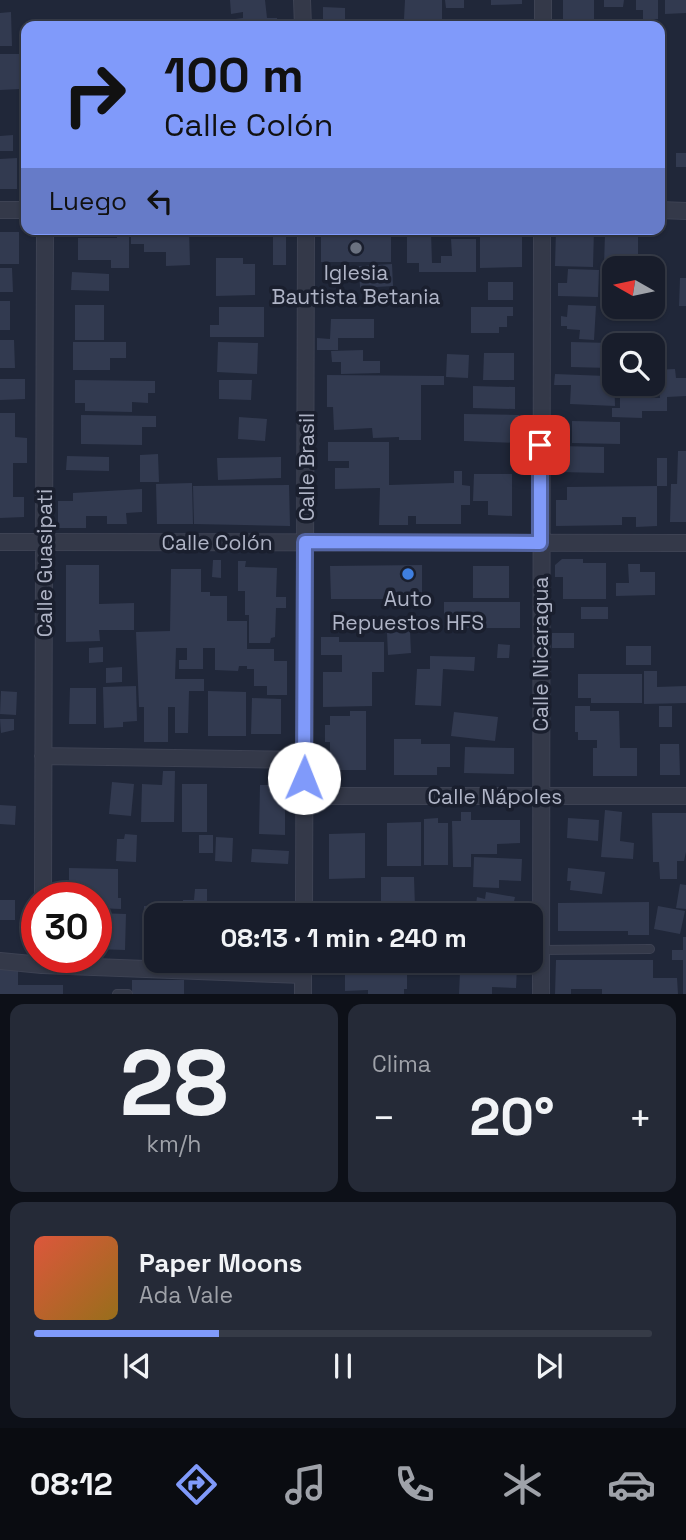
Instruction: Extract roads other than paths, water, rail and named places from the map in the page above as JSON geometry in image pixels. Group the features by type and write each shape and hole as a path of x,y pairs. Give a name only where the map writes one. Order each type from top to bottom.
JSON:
{"street":[{"path":"302,0 303,21"},
{"path":"543,0 543,21"},
{"path":"0,210 21,210"},
{"path":"665,210 686,211"},
{"name":"Calle Guasipati","path":"43,882 46,235"},
{"name":"Calle Brasil","path":"304,903 306,235"},
{"name":"Calle Nicaragua","path":"541,903 542,235"},
{"name":"Calle Colón","path":"0,542 686,543"},
{"path":"43,756 305,760"},
{"name":"Calle Nápoles","path":"304,796 686,796"},
{"path":"0,961 21,961"},
{"path":"112,963 144,964"},
{"path":"303,973 303,994"},
{"name":"Calle Nicaragua","path":"541,973 541,994"}],"lane":[{"path":"543,950 650,949"},
{"path":"117,994 128,994"}],"place":[{"name":"Iglesia Bautista Betania","path":"356,248"},
{"name":"Auto Repuestos HFS","path":"408,574"}]}
